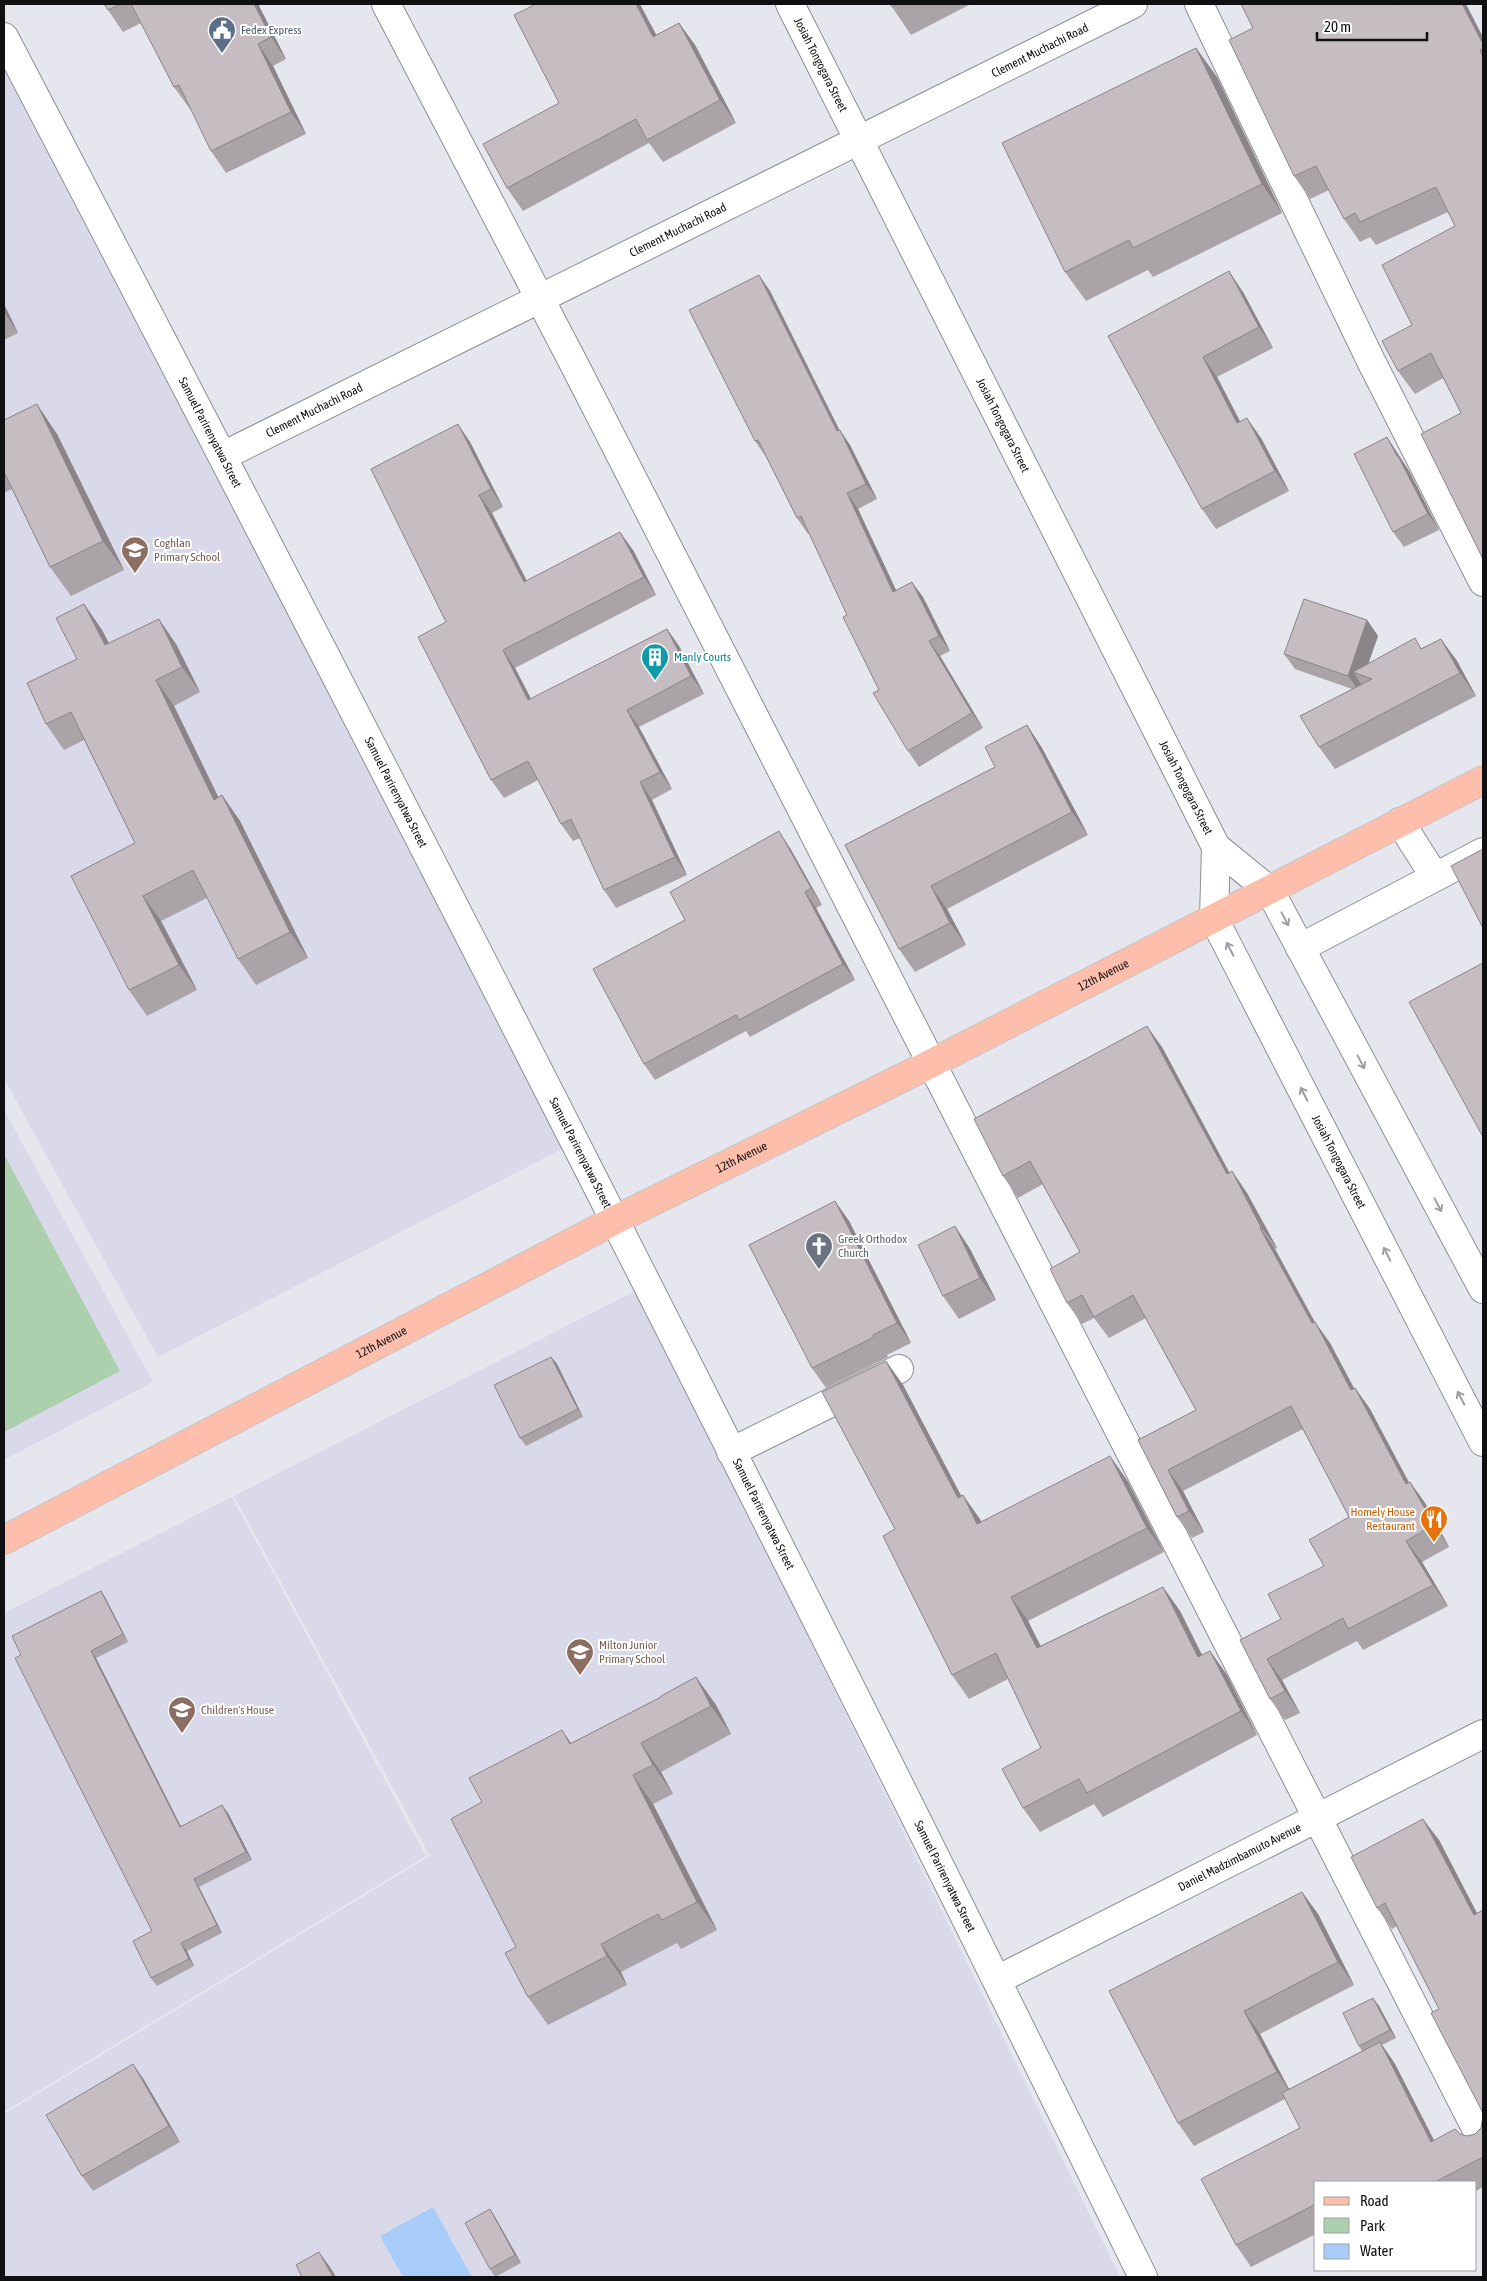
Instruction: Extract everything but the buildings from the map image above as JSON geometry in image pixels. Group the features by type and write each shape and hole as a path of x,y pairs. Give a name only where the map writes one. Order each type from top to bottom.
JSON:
{"main road":[{"name":"12th Avenue","path":"4,1540 615,1220 932,1063 1483,780"}],"street":[{"path":"386,4 540,298 1483,2142"},
{"name":"Josiah Tongogara Street","path":"790,4 861,141 1216,847 1270,891 1483,1289"},
{"name":"Clement Muchachi Road","path":"223,456 861,141 1133,4"},
{"path":"1199,4 1371,361 1483,582"},
{"name":"Samuel Parirenyatwa Street","path":"4,37 223,456 615,1220 997,1980 1143,2277"},
{"path":"1400,822 1435,877"},
{"name":"Josiah Tongogara Street","path":"1216,847 1214,919 1483,1442"},
{"path":"1300,948 1483,852"},
{"path":"731,1452 899,1369"},
{"name":"Daniel Madzimbamuto Avenue","path":"997,1980 1483,1734"}],"shaded area":[{"name":"Coghlan Primary School","path":"4,70 566,1147 158,1357 4,1079"},
{"path":"4,1110 153,1382 4,1460"},
{"name":"Milton Junior Primary School","path":"639,1289 1120,2277 4,2277 4,2114 430,1856 234,1496"},
{"name":"Children's House","path":"232,1497 426,1856 4,2112 4,1613"}],"green space":[{"path":"4,1154 120,1371 4,1432"}],"water":[{"path":"433,2207 472,2277 403,2277 380,2236"}],"place":[{"name":"Fedex Express","path":"222,54"},
{"name":"Coghlan Primary School","path":"135,574"},
{"name":"Manly Courts","path":"655,681"},
{"name":"Greek Orthodox Church","path":"819,1270"},
{"name":"Homely House Restaurant","path":"1434,1543"},
{"name":"Milton Junior Primary School","path":"580,1676"},
{"name":"Children's House","path":"182,1734"}]}
